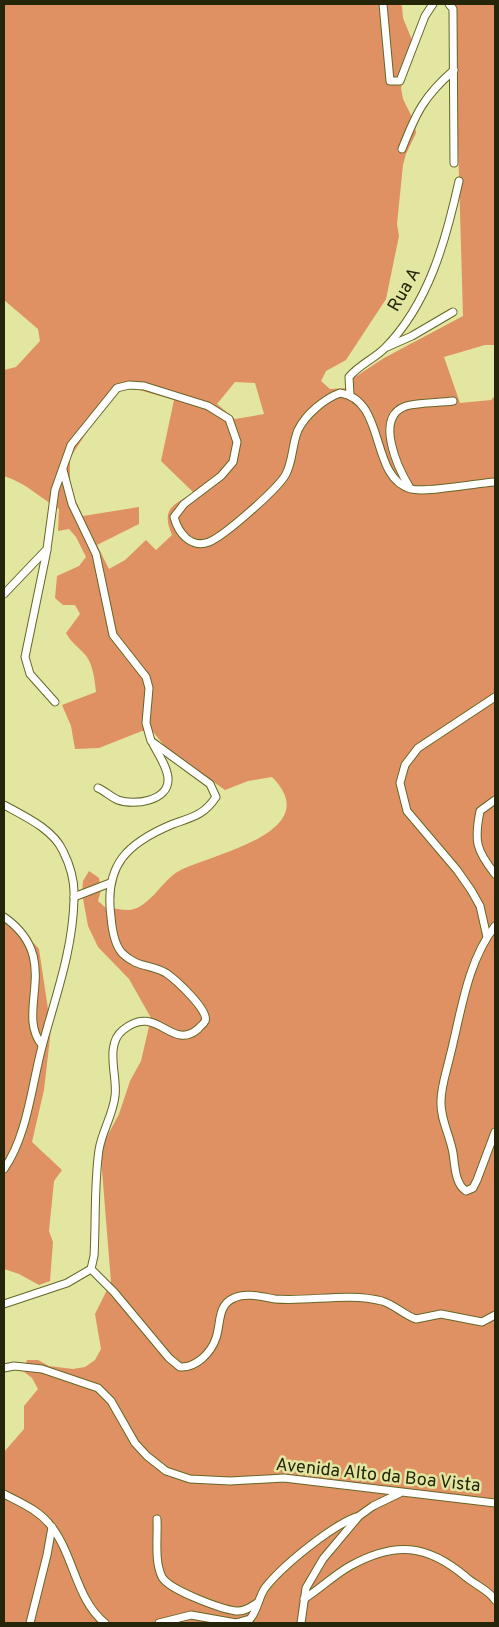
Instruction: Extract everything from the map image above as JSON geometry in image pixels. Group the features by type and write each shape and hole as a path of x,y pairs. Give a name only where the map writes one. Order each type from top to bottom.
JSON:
{"street":[{"path":"383,4 390,81 400,81 425,16 433,4"},
{"path":"450,4 453,9 454,163"},
{"path":"402,149 417,111 436,86 454,70"},
{"name":"Rua A","path":"350,394 349,377 358,366 384,349 405,321 430,280 446,240 458,181"},
{"path":"384,349 412,336 453,312"},
{"path":"55,702 30,674 25,657 47,549 52,500 76,436 117,388 129,385 144,386 208,406 229,419 237,442 233,462 221,476 184,504 174,517 177,529 183,537 194,543 208,542 251,509 282,480 289,467 299,430 317,408 340,393 350,394 362,406 372,423 392,477 410,489 495,482"},
{"path":"410,489 398,468 391,450 391,426 393,419 399,410 406,406 452,401"},
{"path":"63,470 72,504 96,554 109,626 113,635 146,677 148,683 146,723 168,778 167,786 160,795 141,802 117,800 98,788"},
{"path":"4,594 47,549"},
{"path":"487,937 480,906 457,870 407,811 400,782 405,765 418,748 495,697"},
{"path":"4,1304 67,1283 91,1269 94,1256 99,1150 115,1097 113,1056 117,1037 131,1025 153,1022 171,1034 184,1037 193,1033 205,1022 206,1013 182,986 165,973 142,967 121,952 115,940 111,918 110,883 115,866 130,849 168,826 204,812 216,797 210,784 152,741"},
{"path":"495,800 480,811 476,837 478,850 495,874"},
{"path":"4,805 47,832 62,849 72,877 74,896 72,928 64,969 42,1045 39,1068 16,1146 4,1169"},
{"path":"74,896 110,883"},
{"path":"4,917 21,932 31,948 36,985 34,1027 36,1037 42,1045"},
{"path":"495,926 487,937 467,985 441,1100 443,1123 452,1148 458,1180 460,1187 466,1191 473,1188 477,1180 495,1132"},
{"path":"91,1269 125,1304 169,1358 180,1367 194,1364 203,1357 216,1337 224,1305 233,1298 245,1295 288,1300 365,1299 392,1305 416,1319 441,1314 482,1322 495,1314"},
{"name":"Avenida Alto da Boa Vista","path":"4,1368 14,1366 42,1369 98,1388 111,1402 135,1443 166,1472 190,1479 230,1481 284,1478 495,1503"},
{"path":"159,1623 190,1615 236,1623 250,1619 264,1590 287,1566 342,1523 359,1516 373,1506 400,1493"},
{"path":"4,1494 37,1511 52,1526 94,1612 105,1623"},
{"path":"301,1623 304,1599 313,1575 359,1516"},
{"path":"157,1519 158,1564 165,1582 180,1591 235,1611 248,1608 257,1603"},
{"path":"30,1623 47,1555 52,1526"},
{"path":"304,1599 351,1566 380,1553 411,1549 447,1561 474,1584 490,1594 495,1600"}],"shaded area":[{"path":"4,4 399,4 402,6 403,18 412,40 401,88 403,99 414,121 416,133 403,165 397,224 399,236 386,299 346,360 326,371 321,381 330,389 351,388 352,379 384,358 463,316 454,4 495,4 495,345 485,345 444,357 460,403 491,400 495,396 495,1623 4,1623 4,1452 24,1429 24,1406 38,1389 32,1378 23,1371 27,1360 38,1360 49,1366 73,1369 85,1367 95,1360 101,1349 95,1314 111,1282 101,1158 102,1146 119,1114 130,1081 141,1061 151,1018 129,979 98,947 88,926 82,893 83,881 89,871 99,878 101,890 98,901 106,908 129,910 136,908 143,905 167,880 179,871 237,848 258,838 275,826 285,812 285,796 272,777 248,781 225,790 168,750 153,732 142,731 99,748 75,749 71,726 62,705 96,692 95,683 87,657 66,633 80,614 75,605 63,605 55,598 57,576 79,566 86,557 76,537 69,529 58,531 59,509 26,486 4,476 4,370 16,367 40,341 38,329 4,300","holes":["235,382 255,383 264,414 235,419 217,404","124,387 174,400 161,461 194,493 174,505 168,513 172,535 156,550 146,540 125,560 109,569 97,545 139,524 139,507 83,516 70,489 70,458 110,396"]},
{"path":"4,911 39,949 51,1029 44,1090 32,1142 62,1170 54,1181 49,1231 53,1242 50,1281 39,1285 19,1274 4,1269"}]}
